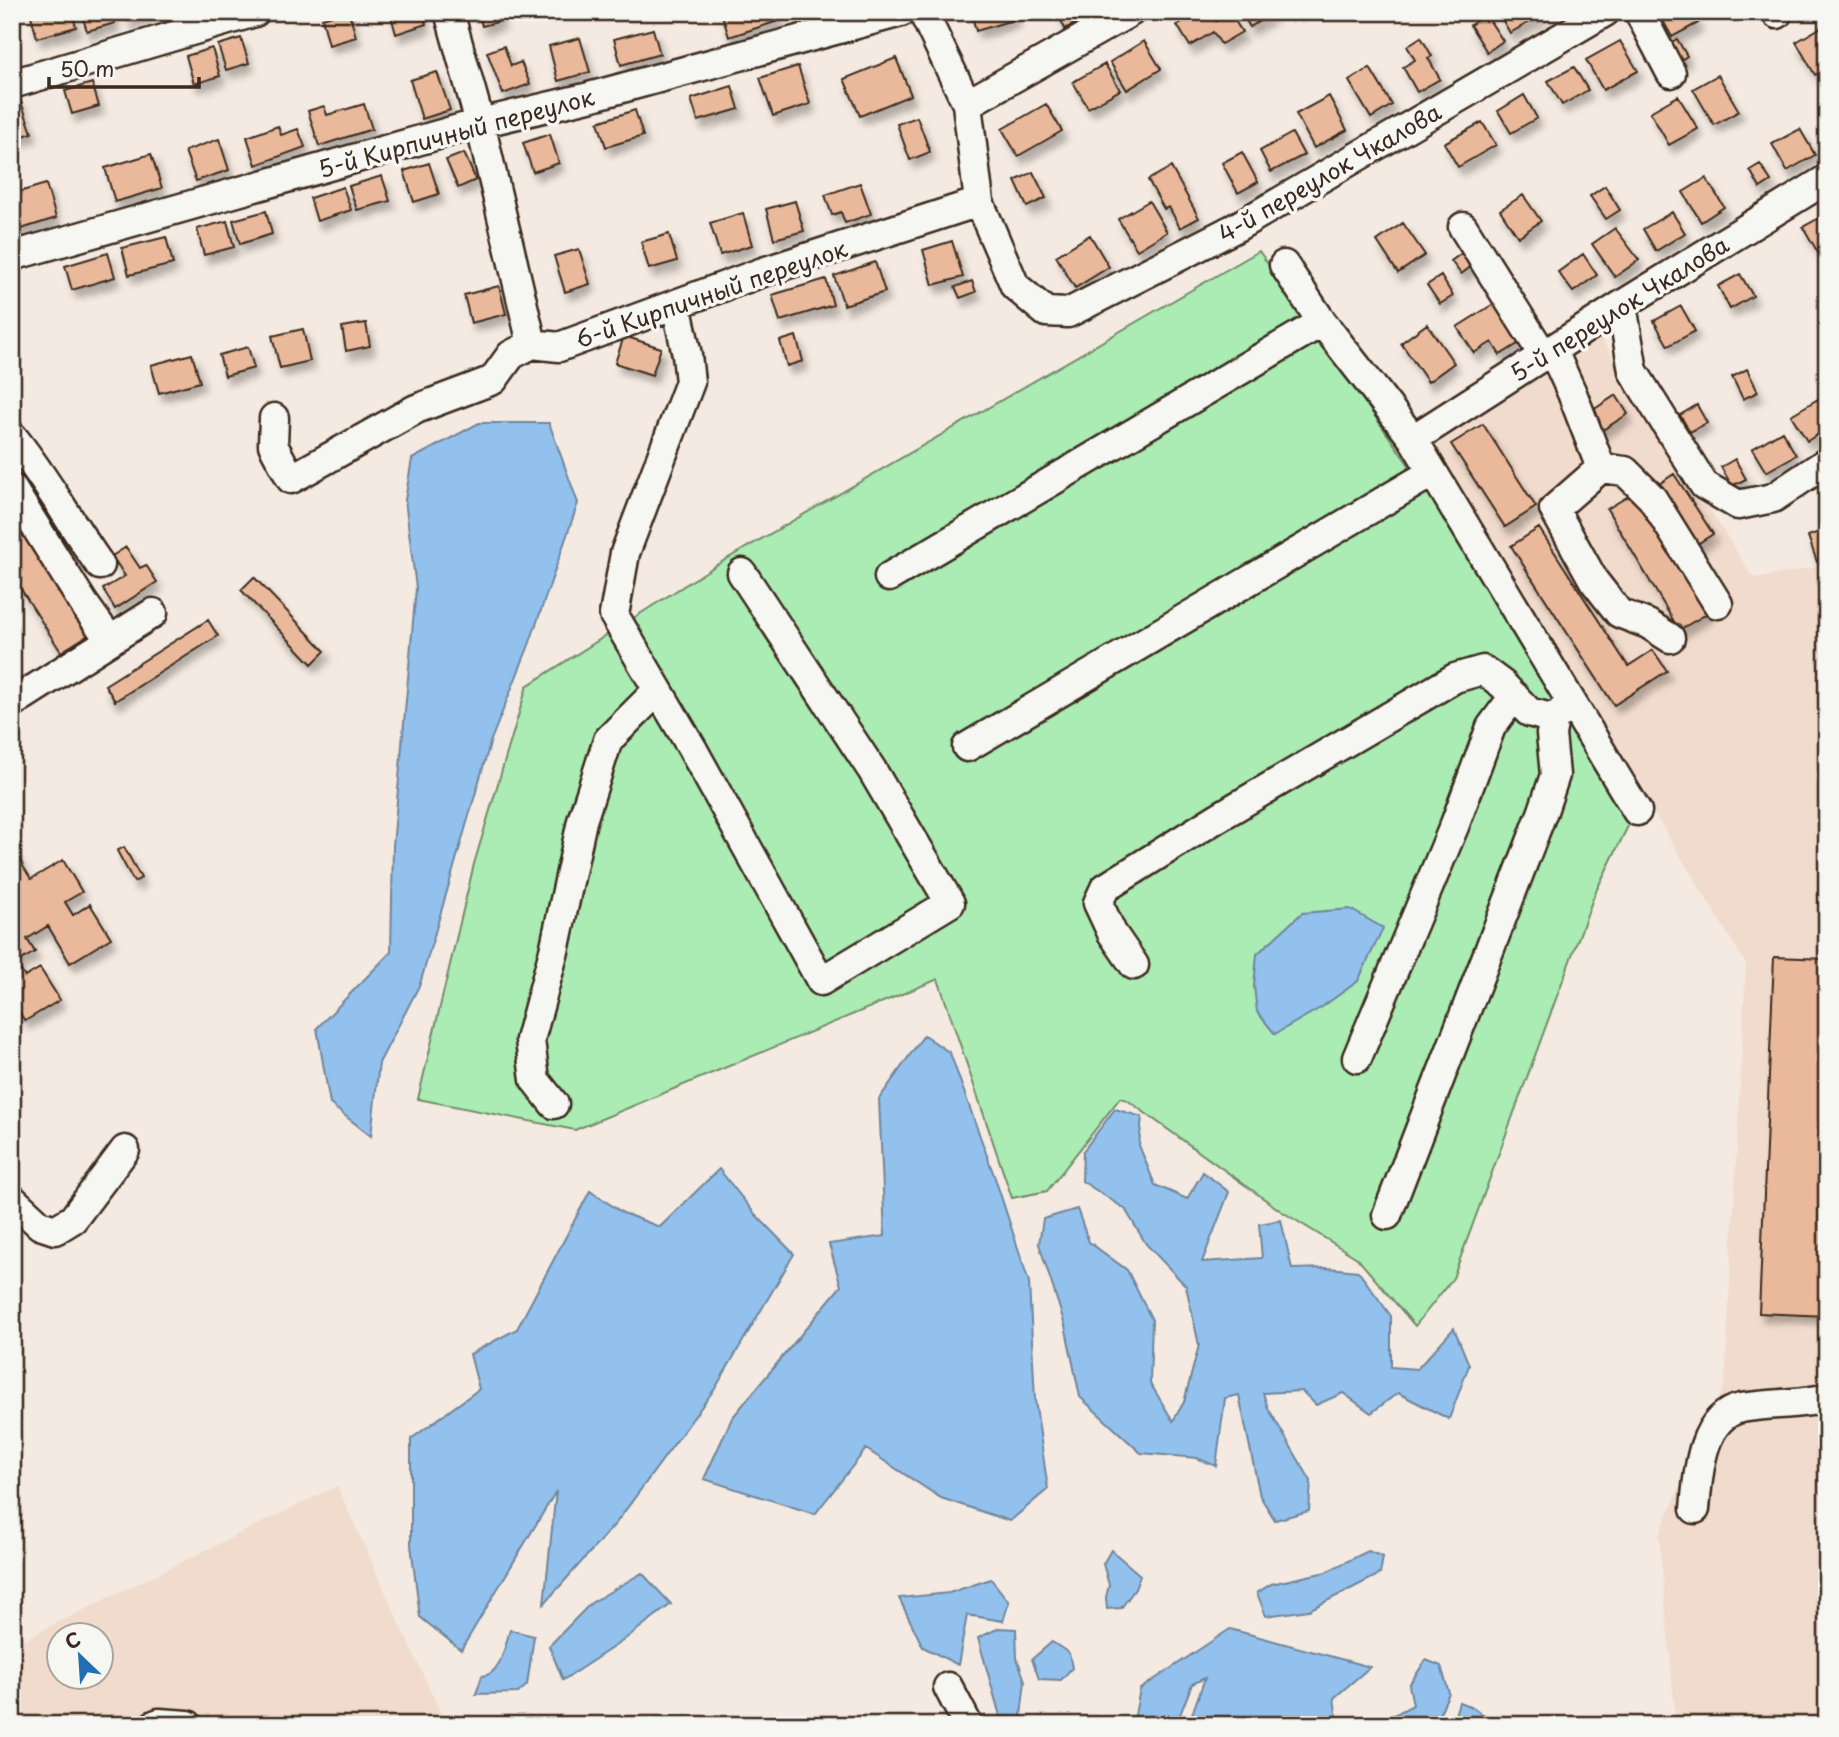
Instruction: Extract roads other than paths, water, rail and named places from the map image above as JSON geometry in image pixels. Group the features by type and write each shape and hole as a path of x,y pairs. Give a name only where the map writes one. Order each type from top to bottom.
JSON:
{"street":[{"path":"12,84 255,12"},
{"path":"274,418 273,444 291,480 416,409 493,380 511,355 531,344 480,123 449,12"},
{"name":"5-й Кирпичный переулок","path":"12,256 480,123 589,97 901,12"},
{"path":"923,12 967,104 979,202"},
{"path":"967,104 1130,12"},
{"name":"4-й переулок Чкалова","path":"979,202 1015,286 1046,312 1068,313 1235,228 1605,12"},
{"path":"1639,12 1671,73"},
{"name":"5-й переулок Чкалова","path":"1413,439 1622,305 1827,179"},
{"name":"6-й Кирпичный переулок","path":"531,344 559,347 763,272 979,202"},
{"path":"1463,228 1549,353 1601,468"},
{"path":"1284,265 1322,322 1413,439 1563,711 1637,811"},
{"path":"676,304 688,355 690,382 625,552 614,615 692,748 821,981 950,903 872,770 742,573"},
{"path":"1622,305 1633,371 1704,485 1738,505 1773,498 1827,462"},
{"path":"888,577 1322,322"},
{"path":"12,436 34,463 100,565"},
{"path":"1670,639 1648,624 1619,613 1594,581 1554,509 1601,468 1625,471 1652,498 1718,604"},
{"path":"967,747 1433,472"},
{"path":"12,489 83,604 110,640"},
{"path":"12,702 153,613"},
{"path":"1134,965 1112,933 1098,903 1105,888 1217,818 1455,678 1483,670 1529,712 1563,711"},
{"path":"554,1104 535,1080 530,1040 554,951 582,821 608,740 657,691"},
{"path":"1357,1058 1455,824 1491,727 1514,696"},
{"path":"1387,1215 1543,811 1555,775 1551,734 1563,711"},
{"path":"12,1199 40,1225 54,1230 73,1219 125,1150"},
{"path":"1695,1508 1700,1457 1718,1422 1739,1409 1806,1403 1827,1398"},
{"path":"948,1687 968,1725"},
{"path":"154,1725 188,1725"}],"water":[{"path":"479,423 549,423 578,503 529,645 491,740 420,984 379,1063 371,1136 330,1104 317,1028 391,952 393,846 416,588 405,500 412,459"},
{"path":"1350,909 1383,928 1358,981 1322,1007 1275,1034 1257,1012 1254,986 1257,954 1302,913"},
{"path":"924,1035 950,1053 1029,1282 1035,1400 1048,1489 1010,1521 941,1498 866,1449 815,1514 704,1479 732,1418 841,1286 829,1244 885,1236 879,1099"},
{"path":"1115,1109 1142,1117 1139,1145 1155,1185 1187,1199 1203,1172 1229,1192 1202,1262 1262,1258 1259,1224 1281,1220 1292,1269 1358,1271 1391,1316 1391,1367 1417,1369 1454,1328 1469,1365 1449,1419 1398,1393 1371,1413 1343,1393 1316,1405 1302,1391 1263,1393 1268,1408 1311,1481 1309,1511 1275,1520 1260,1496 1239,1395 1225,1398 1216,1466 1197,1458 1141,1453 1080,1397 1065,1325 1039,1244 1043,1219 1077,1209 1089,1242 1127,1270 1152,1320 1150,1383 1173,1421 1184,1402 1199,1345 1186,1286 1146,1244 1125,1209 1082,1181 1083,1151"},
{"path":"719,1169 755,1214 794,1254 716,1387 616,1523 544,1604 556,1491 461,1650 420,1617 411,1545 411,1439 479,1389 470,1354 517,1329 590,1191 623,1213 660,1227"},
{"path":"1111,1550 1140,1575 1135,1589 1121,1608 1107,1609 1109,1585 1103,1564"},
{"path":"1368,1551 1383,1557 1380,1574 1309,1610 1266,1616 1257,1593 1271,1584 1326,1572"},
{"path":"642,1573 671,1604 621,1642 563,1680 549,1646 591,1603"},
{"path":"991,1579 1009,1602 1003,1621 967,1615 958,1665 923,1647 899,1598 949,1593"},
{"path":"999,1628 1016,1629 1017,1658 1025,1681 1020,1725 1002,1723 978,1638"},
{"path":"1230,1629 1370,1667 1334,1698 1338,1725 1188,1725 1205,1678 1192,1684 1176,1725 1133,1725 1140,1689"},
{"path":"510,1630 534,1636 527,1685 518,1693 476,1694 482,1676 498,1665"},
{"path":"1052,1642 1069,1653 1072,1668 1061,1680 1039,1679 1032,1659"},
{"path":"1426,1660 1441,1666 1449,1693 1439,1715 1418,1725 1393,1725 1392,1716 1413,1705 1409,1685"},
{"path":"1459,1702 1474,1708 1496,1725 1452,1725"}]}
